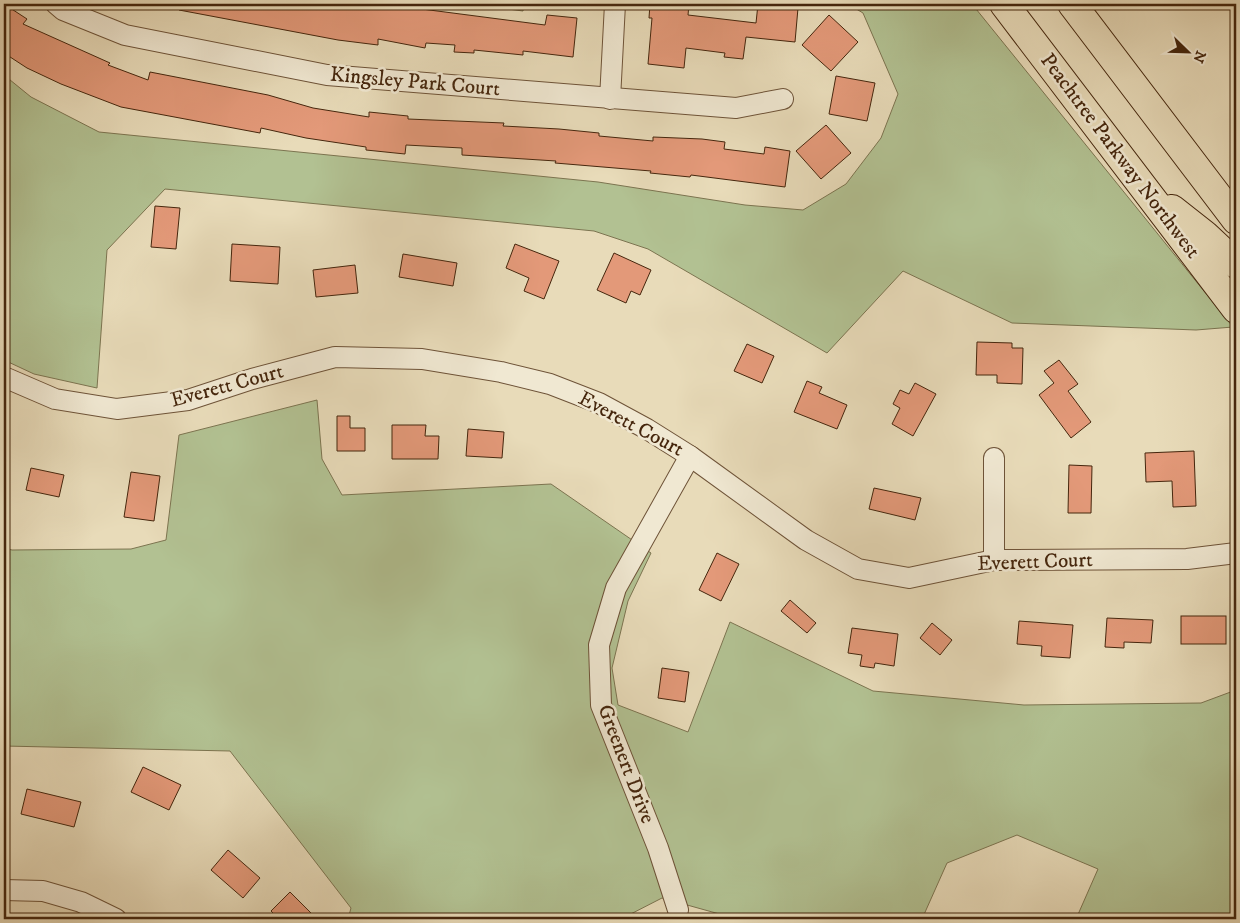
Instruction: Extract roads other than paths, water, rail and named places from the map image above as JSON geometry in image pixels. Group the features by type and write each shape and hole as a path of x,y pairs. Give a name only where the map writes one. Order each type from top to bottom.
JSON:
{"highway":[{"name":"Peachtree Parkway Northwest","path":"1004,4 1236,309"},
{"path":"1072,4 1236,220"},
{"path":"1150,195 1184,218 1236,264"}],"street":[{"name":"Kingsley Park Court","path":"56,4 63,10 125,35 327,75 736,108 783,98"},
{"path":"610,99 615,4"},
{"name":"Everett Court","path":"4,377 56,399 117,409 188,400 252,379 335,357 422,359 501,372 550,384 599,403 647,429 690,456 806,540 858,569 908,578 994,560 1187,559 1236,554"},
{"name":"Greenert Drive","path":"678,910 658,848 600,705 599,645 616,588 690,456"},
{"path":"994,458 994,560"},
{"path":"4,890 43,891 81,902 116,919"}]}
